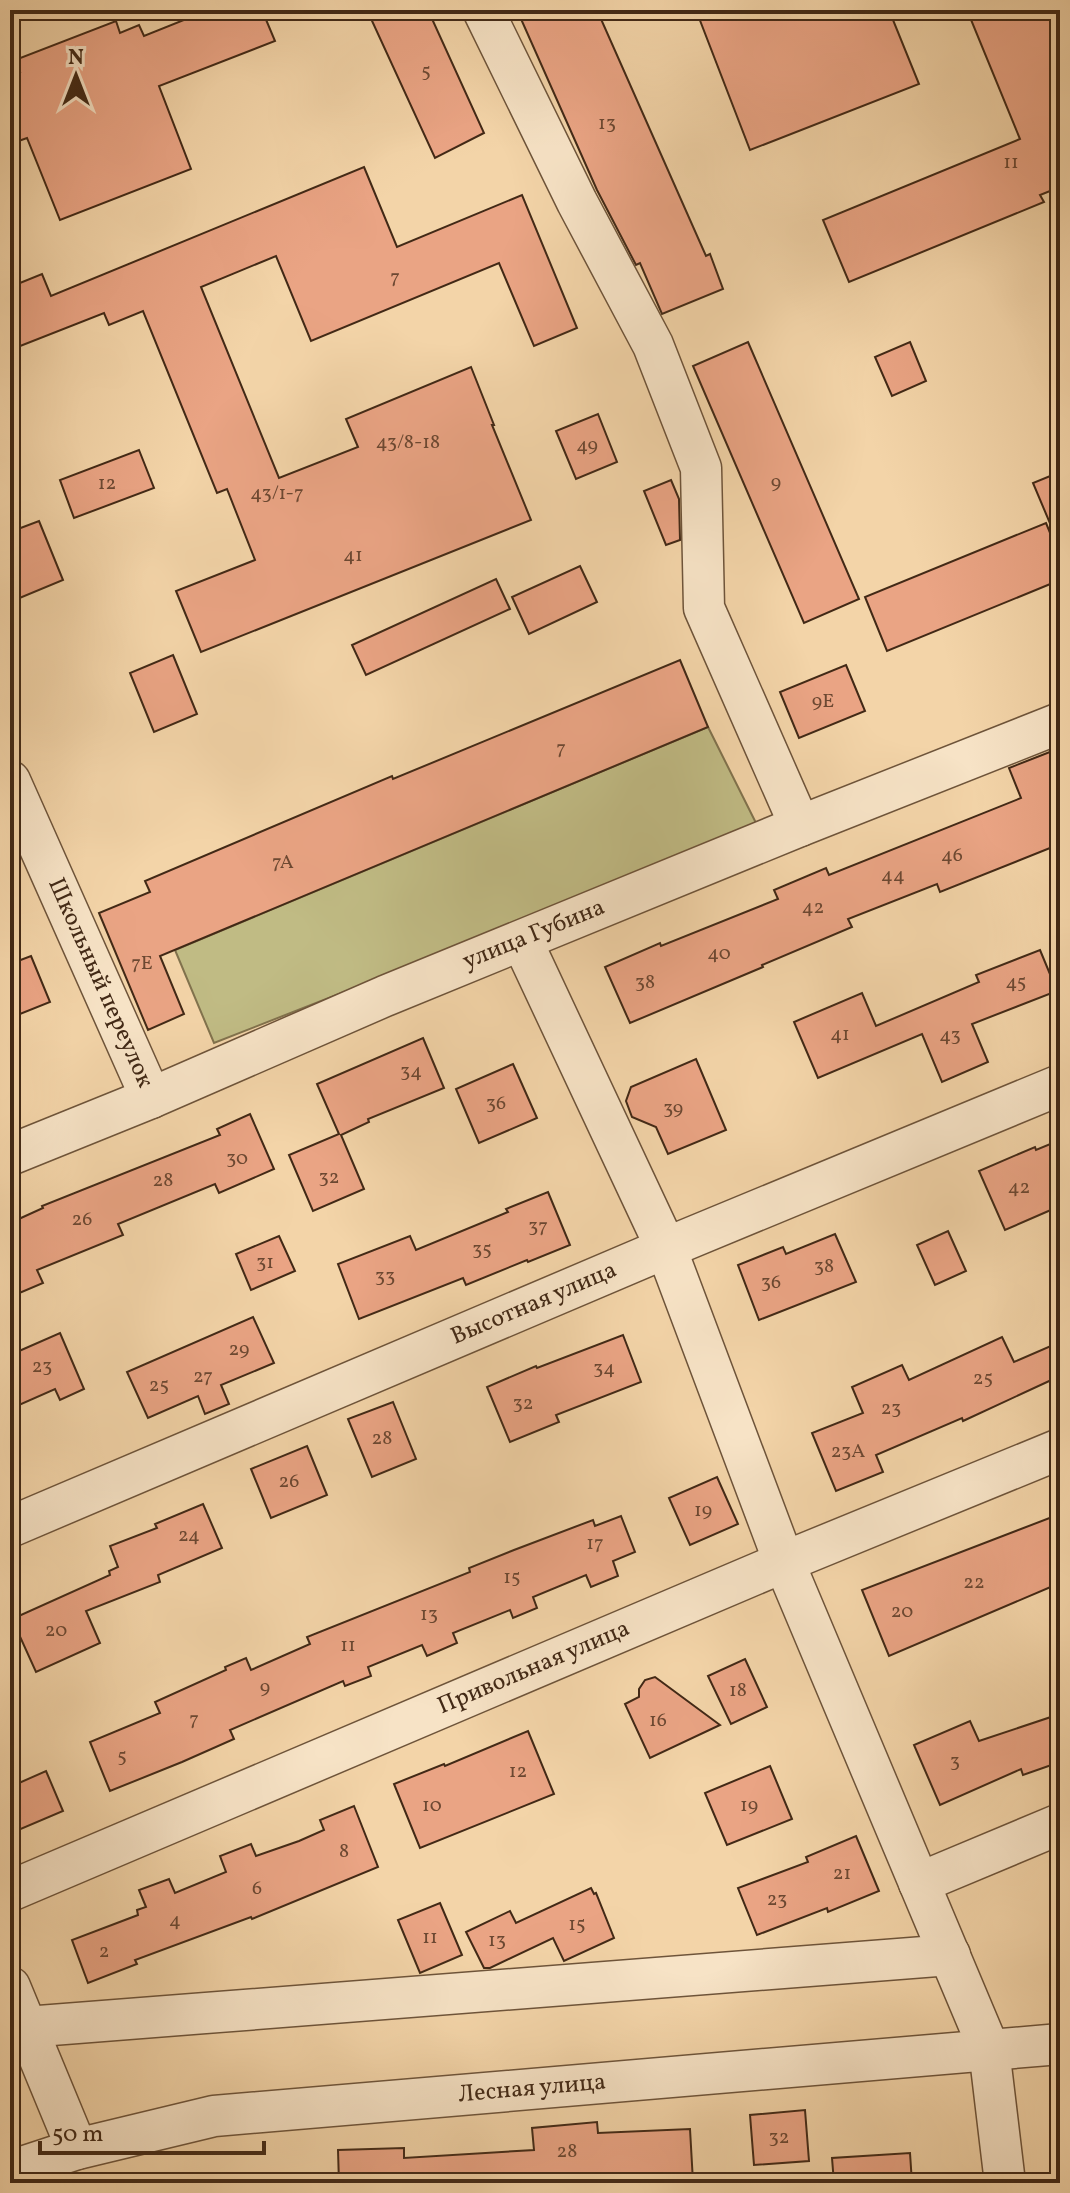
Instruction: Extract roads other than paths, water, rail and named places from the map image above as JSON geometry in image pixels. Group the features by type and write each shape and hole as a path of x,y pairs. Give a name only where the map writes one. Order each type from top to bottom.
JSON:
{"street":[{"path":"483,10 577,202 653,345 696,454 701,468 704,608 800,826"},
{"name":"улица Губина","path":"10,1155 151,1098 385,996 1060,723"},
{"name":"Школьный переулок","path":"10,781 151,1098"},
{"path":"522,941 666,1248 784,1562 989,2049 1005,2183"},
{"name":"Высотная улица","path":"10,1527 666,1248 1060,1085"},
{"name":"Привольная улица","path":"10,1891 784,1562 1060,1449"},
{"path":"919,1883 1060,1824"},
{"path":"18,2029 950,1955"},
{"path":"10,1987 18,2029 77,2149"},
{"name":"Лесная улица","path":"10,2171 77,2149 214,2116 1060,2044"}]}
